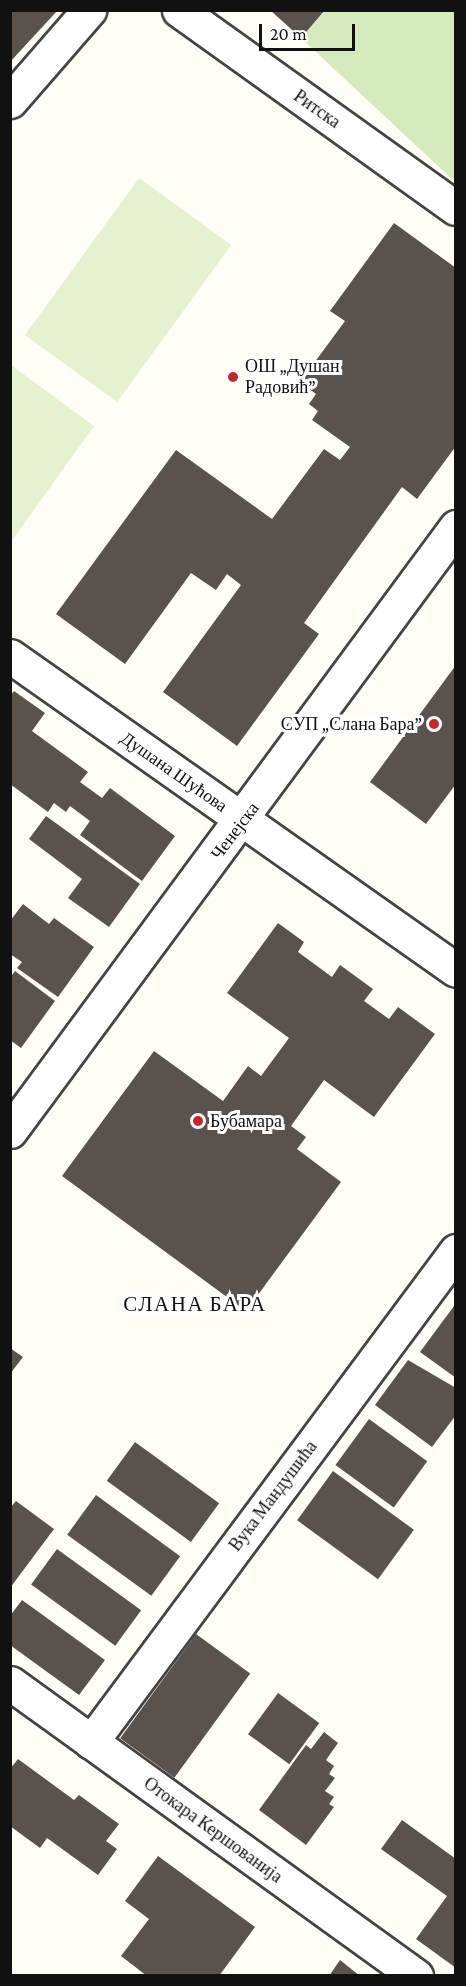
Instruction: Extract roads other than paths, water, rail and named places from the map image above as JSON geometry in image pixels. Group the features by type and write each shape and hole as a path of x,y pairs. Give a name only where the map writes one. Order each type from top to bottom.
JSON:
{"street":[{"path":"10,101 89,10"},
{"name":"Ритска","path":"179,10 456,208"},
{"name":"Ченејска","path":"10,1131 243,820 456,527"},
{"name":"Душана Шућова","path":"10,656 456,970"},
{"name":"Вука Мандушића","path":"91,1742 456,1251"},
{"name":"Отокара Кершованија","path":"10,1683 416,1976"}],"place":[{"name":"ОШ „Душан Радовић”","path":"233,377"},
{"name":"СУП „Слана Бара”","path":"434,724"},
{"name":"Бубамара","path":"198,1121"}],"district":[{"name":"СЛАНА БАРА","path":"195,1304"}]}
